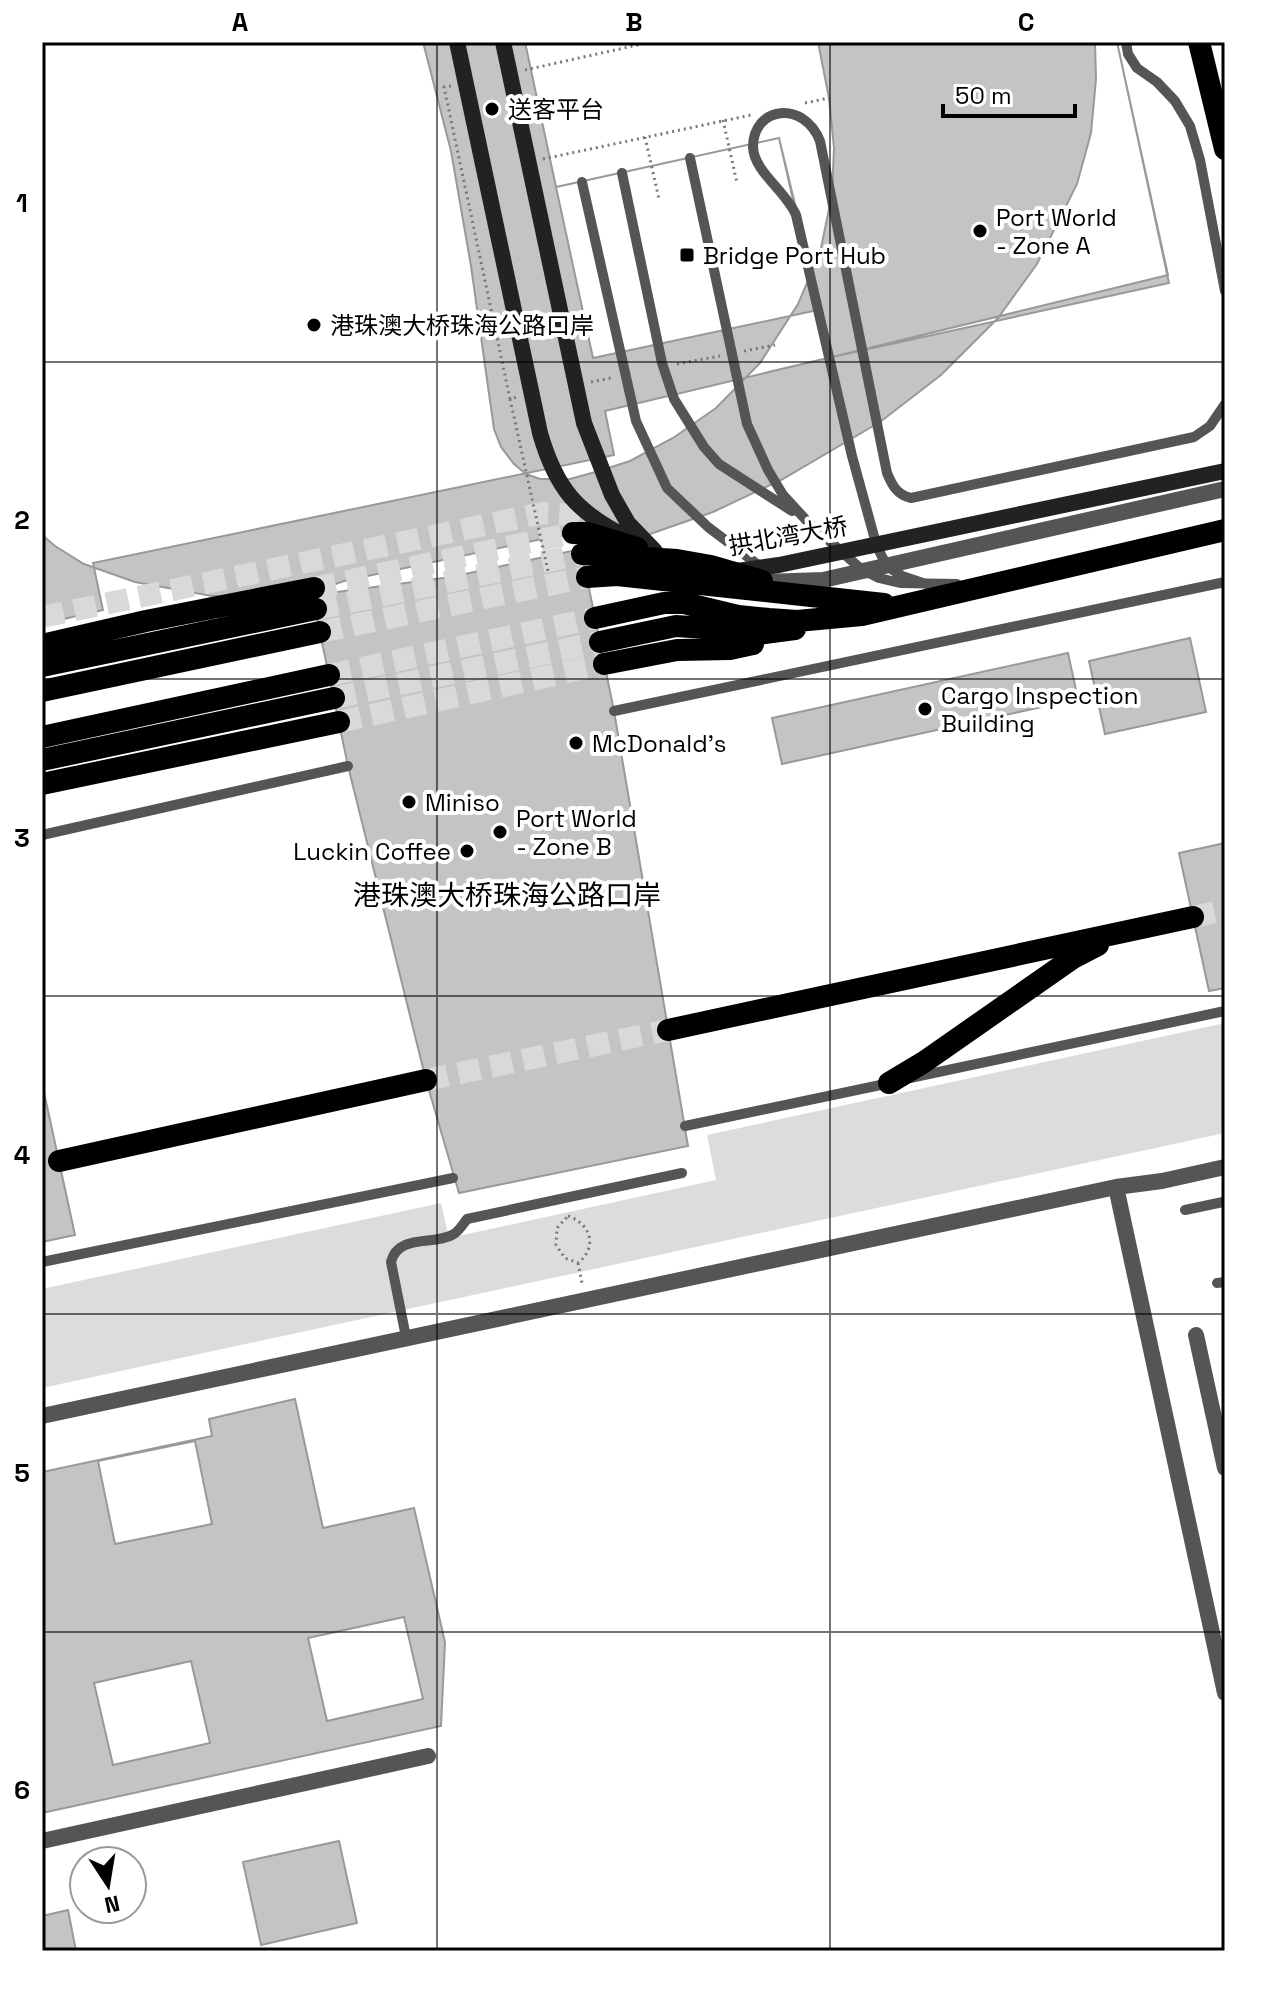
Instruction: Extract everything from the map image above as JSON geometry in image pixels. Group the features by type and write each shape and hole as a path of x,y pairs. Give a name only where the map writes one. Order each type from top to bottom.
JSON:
{"highway":[{"path":"1199,42 1225,149"},
{"path":"595,618 664,603 684,603 738,616 797,621 864,608 898,607 1225,530"},
{"path":"573,533 588,533 677,560"},
{"path":"582,554 677,560 711,566 864,608"},
{"path":"587,577 617,575 864,608"},
{"path":"42,645 146,621 315,598 42,666"},
{"path":"604,664 677,650 743,647 864,608"},
{"path":"600,642 676,626 707,628 743,636 779,633"},
{"path":"42,691 320,632"},
{"path":"42,737 329,675"},
{"path":"42,760 334,698"},
{"path":"42,784 339,722"},
{"path":"668,1030 1193,917"},
{"path":"889,1083 944,1049 1073,958 1129,930"},
{"path":"59,1161 426,1080"}],"main road":[{"path":"457,42 549,466 566,494 587,513 649,548"},
{"name":"拱北湾大桥","path":"503,42 584,423 612,495 628,523 649,548 680,566 708,573 779,565 1225,471"}],"street":[{"path":"708,573 768,582 823,580 1225,489"},
{"path":"42,1416 1116,1187 1162,1181 1225,1167"},
{"path":"1116,1187 1225,1693"},
{"path":"1196,1335 1225,1468"},
{"path":"42,1841 428,1756"}],"lane":[{"path":"1126,42 1128,54 1137,68 1157,82 1175,101 1190,126 1200,160 1225,291"},
{"path":"926,584 902,576 887,566 877,547 852,456 796,215 790,202 755,159 753,146 756,132 763,121 785,112 803,117 814,126 820,141 887,473 901,494 911,498 1194,437 1210,426 1225,404"},
{"path":"690,158 747,424 783,495 807,521"},
{"path":"622,173 662,363 683,415 719,464 807,521 870,574 900,583 1002,584"},
{"path":"582,182 636,421 667,488 708,527 788,587"},
{"path":"1162,502 1204,479 1225,461"},
{"path":"614,711 1225,582"},
{"path":"42,835 348,766"},
{"path":"685,1126 1225,1011"},
{"path":"406,1337 391,1262 404,1246 454,1234 467,1219 682,1173"},
{"path":"42,1262 453,1178"},
{"path":"1185,1210 1224,1205"}],"path":[{"path":"799,104 829,98"},
{"path":"539,160 753,114"},
{"path":"723,120 737,183"},
{"path":"645,137 659,199"},
{"path":"510,399 548,571"},
{"path":"568,1216 583,1224 590,1238 587,1254 578,1263 565,1258 556,1245 557,1228 568,1216"},
{"path":"578,1263 585,1299"}],"shaded area":[{"path":"1225,1023 1225,1133 42,1388 42,1289 441,1203 449,1238 716,1180 707,1135"}],"building":[{"name":"港珠澳大桥珠海公路口岸","path":"42,42 423,42 451,151 494,429 501,447 514,464 526,474 540,479 570,479 599,471 630,461 673,438 716,408 760,363 798,304 820,253 832,194 834,148 829,98 818,42 1095,42 1096,79 1091,133 1077,184 1037,264 998,318 941,375 880,422 781,480 713,512 650,534 451,577 306,596 212,596 135,582 84,564 42,535"},
{"name":"港珠澳大桥珠海公路口岸","path":"42,42 1117,42 1169,283 832,357 605,411 614,455 93,563 103,610 42,624","holes":["779,138 818,310 593,358 556,187"]},
{"name":"Port World - Zone A","path":"525,42 1117,42 1168,275 832,357 779,138 556,187"},
{"name":"Port World - Zone B","path":"566,536 577,543 582,554 614,711 688,1146 459,1193 426,1080 348,766 316,614 316,598 327,587 344,581"},
{"path":"1190,638 1206,712 1105,734 1089,661"},
{"name":"Cargo Inspection Building","path":"1068,653 1078,699 782,764 772,718"},
{"path":"1225,843 1225,988 1209,991 1179,853"},
{"path":"42,1083 75,1235 42,1242"},
{"path":"295,1399 323,1528 414,1508 445,1642 441,1726 42,1813 42,1472 212,1436 209,1419"},
{"path":"195,1441 212,1524 115,1544 98,1461"},
{"path":"404,1617 423,1699 327,1721 308,1638"},
{"path":"191,1661 210,1743 113,1765 94,1683"},
{"path":"339,1841 357,1923 261,1945 243,1862"},
{"path":"68,1910 68,1925 71,1925 76,1951 42,1951 42,1916"}],"tunnel":[{"path":"42,617 543,513 575,515 608,535"},
{"path":"314,588 573,533"},
{"path":"316,609 582,554"},
{"path":"320,632 587,577"},
{"path":"329,675 595,618"},
{"path":"334,698 600,642"},
{"path":"339,722 604,664"},
{"path":"1193,917 1225,910"},
{"path":"426,1080 668,1030"}],"place":[{"name":"送客平台","path":"492,109"},
{"name":"Port World - Zone A","path":"980,231"},
{"name":"Bridge Port Hub","path":"687,255"},
{"name":"港珠澳大桥珠海公路口岸","path":"314,325"},
{"name":"Cargo Inspection Building","path":"925,709"},
{"name":"McDonald's","path":"576,743"},
{"name":"Miniso","path":"409,802"},
{"name":"Port World - Zone B","path":"500,832"},
{"name":"Luckin Coffee","path":"467,851"}],"district":[{"name":"港珠澳大桥珠海公路口岸","path":"507,895"}]}
